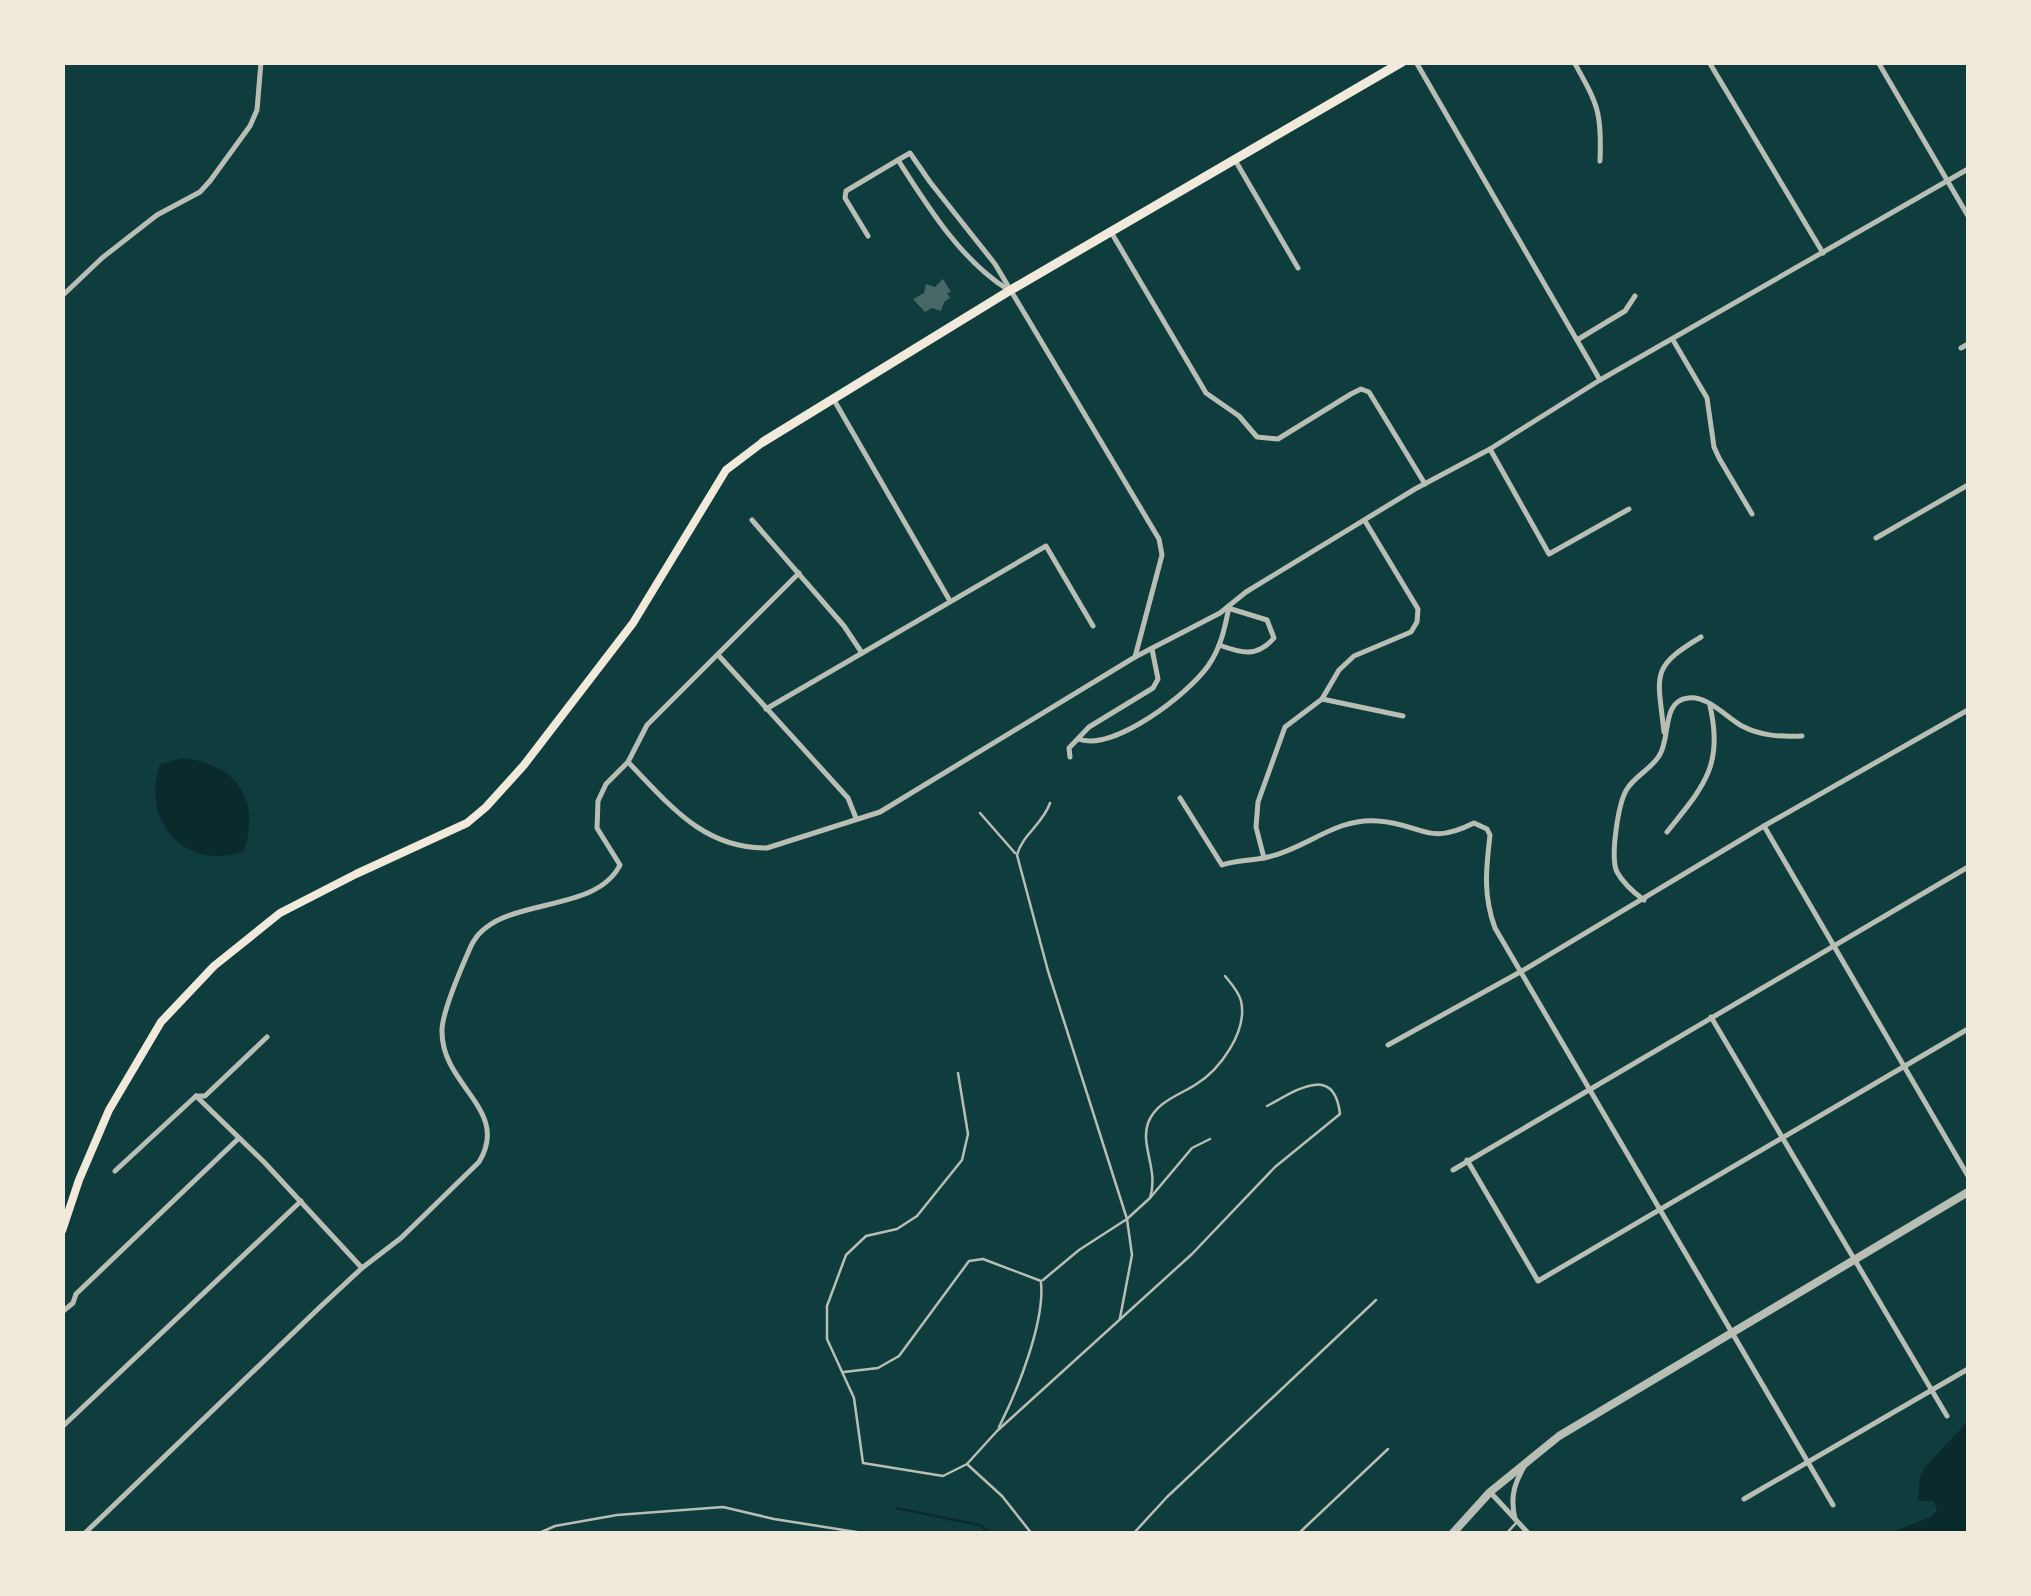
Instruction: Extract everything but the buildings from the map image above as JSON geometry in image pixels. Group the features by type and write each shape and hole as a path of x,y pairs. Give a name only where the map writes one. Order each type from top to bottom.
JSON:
{"main road":[{"path":"62,1230 109,1110 162,1022 214,966 280,913 467,823 486,807 633,623 726,470 763,442 1010,291 1402,62"}],"street":[{"path":"62,296 157,215 200,192 210,182 257,110 260,62"},
{"path":"1416,62 1600,380"},
{"path":"1574,62 1598,104 1602,120 1600,161"},
{"path":"1709,62 1822,253"},
{"path":"1878,62 1968,216"},
{"path":"868,236 845,198 846,191 910,153 995,264 1158,539 1162,555 1136,657"},
{"path":"898,160 938,220 982,273 1010,291"},
{"path":"1235,160 1298,268"},
{"path":"628,762 686,822 709,836 749,848 767,848 880,812 1136,657 1229,607 1246,592 1600,380 1968,169"},
{"path":"1111,232 1206,394 1239,416 1257,436 1278,439 1360,389 1369,392 1425,484"},
{"path":"1577,340 1625,310 1635,296"},
{"path":"1673,340 1707,398 1714,447 1752,514"},
{"path":"1961,348 1968,344"},
{"path":"834,400 950,602"},
{"path":"1490,449 1550,554 1629,508"},
{"path":"1876,538 1968,485"},
{"path":"752,520 844,626 862,654"},
{"path":"1264,858 1256,826 1258,802 1285,727 1322,698 1339,670 1354,656 1411,632 1418,622 1418,609 1365,521"},
{"path":"766,709 1046,546 1093,626"},
{"path":"799,574 716,653 848,798 856,818"},
{"path":"1219,645 1243,654 1257,652 1274,638 1267,620 1229,607"},
{"path":"1078,739 1084,742 1114,736 1144,722 1208,666 1219,645 1229,607"},
{"path":"1665,740 1661,667 1670,655 1701,637"},
{"path":"1070,757 1069,748 1089,727 1154,688 1158,679 1152,650"},
{"path":"84,1534 362,1268 402,1238 479,1162 490,1133 446,1058 441,1029 474,939 494,921 590,892 612,880 620,865 598,828 598,801 606,784 628,762 646,725 719,656"},
{"path":"1644,900 1616,870 1619,814 1624,794 1661,754 1672,708 1679,700 1690,697 1760,733 1781,738 1802,736"},
{"path":"1322,698 1403,716"},
{"path":"1667,832 1710,772 1716,733 1710,706"},
{"path":"1388,1044 1522,972 1764,826 1968,710"},
{"path":"1180,798 1222,864 1264,858 1335,827 1376,820 1430,836 1452,834 1474,823 1483,825 1490,836 1484,880 1488,909 1833,1505"},
{"path":"1764,826 1968,1176"},
{"path":"1453,1170 1968,867"},
{"path":"1712,1017 1947,1416"},
{"path":"1467,1160 1538,1280 1968,1029"},
{"path":"115,1171 196,1096 205,1096 267,1037"},
{"path":"196,1096 362,1268"},
{"path":"62,1312 76,1294 239,1138"},
{"path":"1452,1534 1490,1492 1568,1429 1968,1192"},
{"path":"62,1427 302,1202"},
{"path":"1744,1499 1968,1369"},
{"path":"1516,1520 1511,1502 1514,1484 1528,1460"},
{"path":"1490,1492 1529,1534"}],"lane":[{"path":"1017,856 1020,844 1045,816 1050,803"},
{"path":"980,813 1017,856 1048,971 1127,1219 1132,1255 1120,1322"},
{"path":"1150,1198 1156,1180 1146,1134 1148,1122 1171,1098 1199,1083 1229,1050 1239,1030 1241,1000 1225,976"},
{"path":"958,1073 968,1134 962,1160 918,1216 897,1229 866,1236 857,1243 842,1262 827,1306 825,1328 830,1351 854,1398 863,1463 943,1476 967,1464 997,1431 1192,1254 1274,1167 1340,1114 1332,1091 1310,1084 1266,1106"},
{"path":"997,1431 1011,1406 1039,1313 1041,1282 1079,1250 1127,1219 1192,1148 1210,1139"},
{"path":"841,1372 878,1368 899,1356 969,1261 983,1259 1041,1282"},
{"path":"1133,1534 1167,1497 1376,1300"},
{"path":"1298,1534 1388,1449"},
{"path":"967,1464 1002,1496 1032,1534"},
{"path":"537,1534 554,1526 617,1515 723,1507 868,1534"},
{"path":"1506,1534 1516,1520"}],"water":[{"path":"182,758 217,768 240,787 249,815 244,851 204,855 173,837 162,822 155,785 160,764"},
{"path":"1968,1421 1968,1533 1889,1533 1931,1517 1937,1510 1934,1501 1918,1501 1920,1476"}],"waterway":[{"path":"896,1508 980,1525 991,1534"}]}
